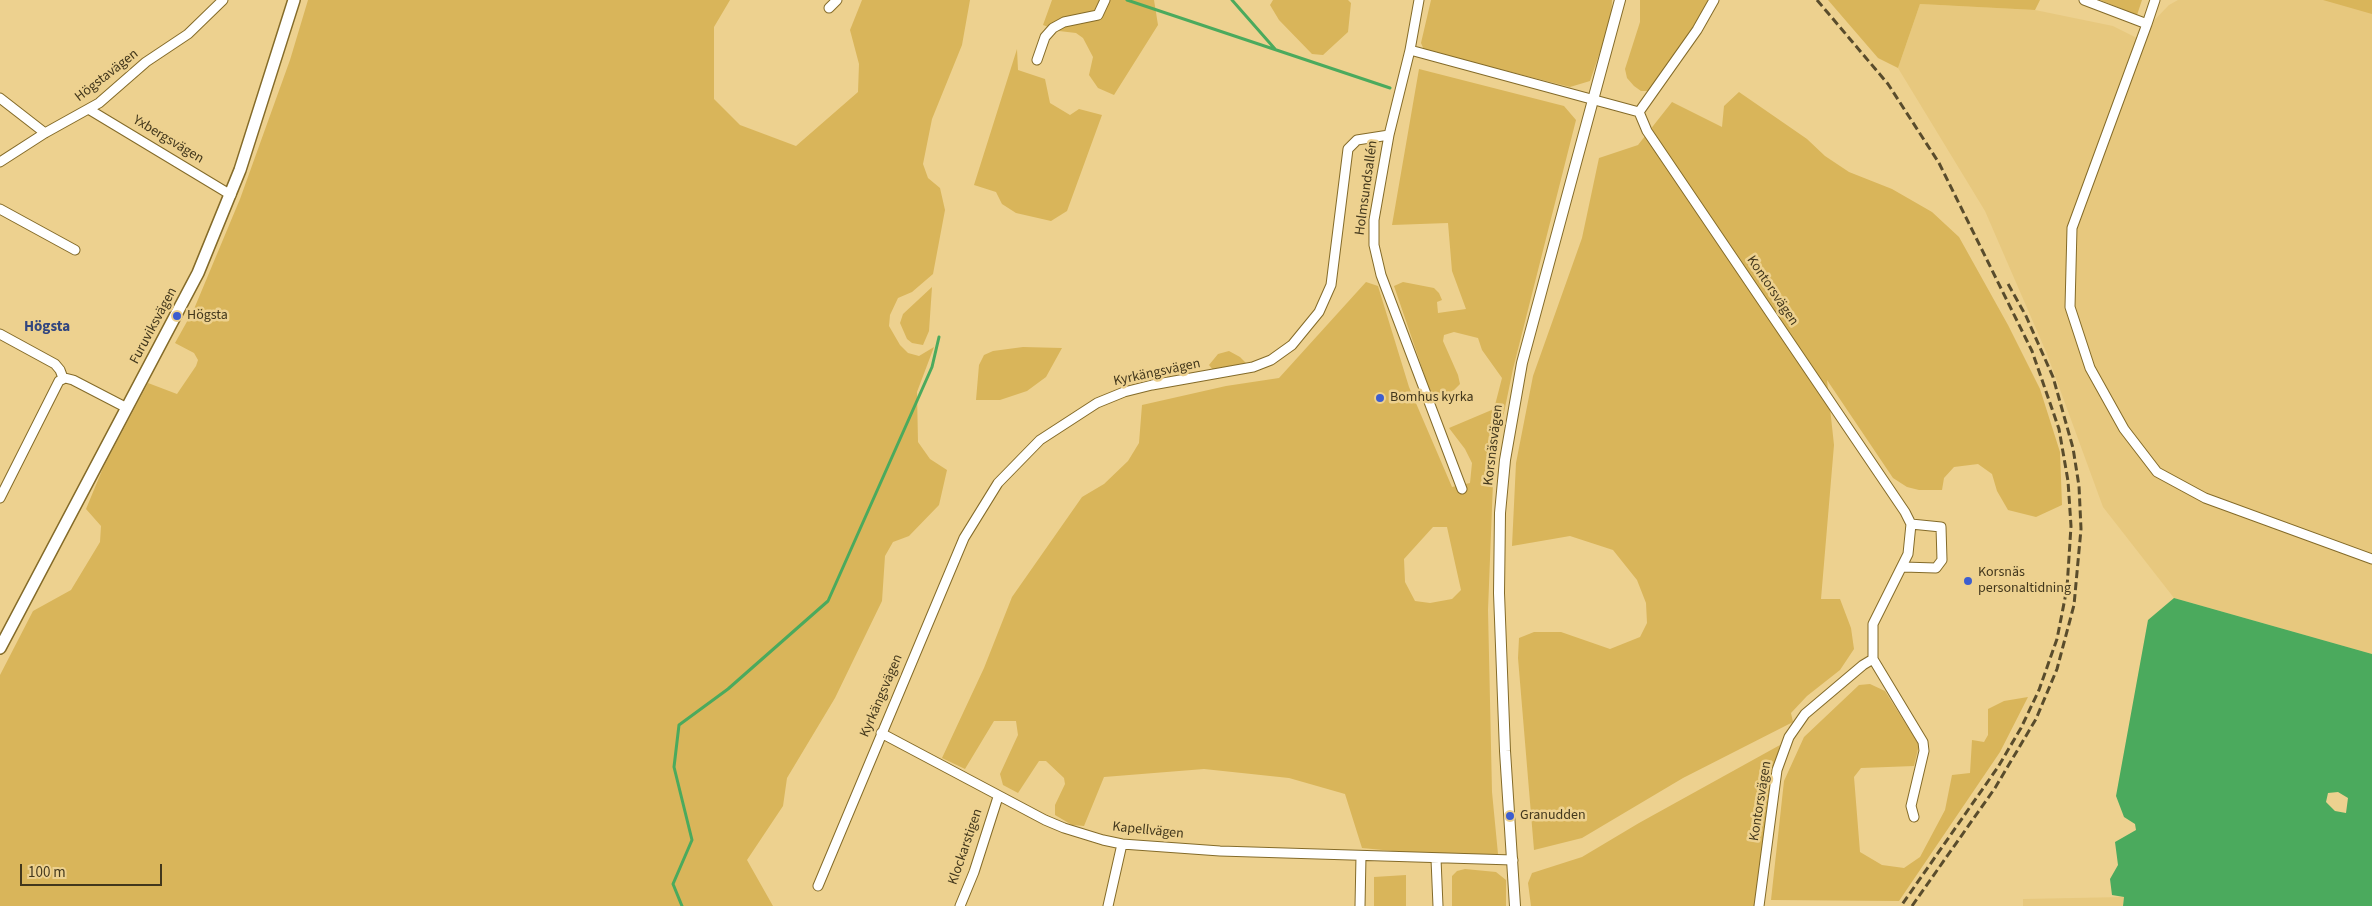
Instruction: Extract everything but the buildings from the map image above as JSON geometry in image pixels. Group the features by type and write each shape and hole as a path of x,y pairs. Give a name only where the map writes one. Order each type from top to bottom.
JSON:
{"main road":[{"name":"Furuviksvägen","path":"0,648 177,316 231,195 294,0"}],"street":[{"name":"Högstavägen","path":"0,162 45,133 90,110 146,62 188,34 223,0"},
{"path":"829,8 837,0"},
{"path":"1037,60 1045,37 1054,28 1064,22 1098,15 1105,0"},
{"name":"Holmsundsallén","path":"1419,0 1410,50 1389,135 1373,234 1376,259 1462,488"},
{"name":"Korsnäsvägen","path":"1515,906 1505,751 1499,593 1500,513 1505,460 1522,363 1620,0"},
{"path":"1410,50 1639,112 1704,19 1714,0"},
{"path":"2084,0 2147,24"},
{"path":"2155,0 2072,228 2070,307 2090,368 2124,429 2157,472 2205,498 2372,559"},
{"path":"0,98 45,133"},
{"name":"Yxbergsvägen","path":"90,110 231,195"},
{"name":"Kontorsvägen","path":"1639,112 1647,132 1912,524"},
{"name":"Kyrkängsvägen","path":"818,886 964,538 998,483 1040,440 1097,403 1124,392 1143,387 1253,367 1271,360 1292,345 1319,312 1331,285 1348,149 1357,140 1389,135"},
{"path":"0,209 76,250"},
{"path":"0,334 55,364 63,378"},
{"path":"63,378 74,380 127,408"},
{"path":"0,498 54,387 63,378"},
{"path":"1903,567 1936,568 1942,560 1941,527 1912,524 1908,554 1874,624 1873,659 1922,742 1924,751 1911,806 1914,817"},
{"name":"Kontorsvägen","path":"1759,906 1777,770 1789,737 1805,714 1863,665 1873,659"},
{"name":"Kapellvägen","path":"881,734 998,797 1064,828 1122,844 1220,851 1513,860"},
{"name":"Klockarstigen","path":"960,906 974,872 998,797"},
{"path":"1108,906 1122,844"},
{"path":"1360,906 1361,856"},
{"path":"1436,859 1438,906"}],"shaded area":[{"path":"308,0 730,0 714,27 714,99 740,125 796,146 858,92 859,64 850,30 862,0 970,0 962,45 932,119 923,164 928,178 940,188 945,210 933,274 912,292 898,298 890,315 889,326 900,345 908,353 919,356 934,347 917,392 918,442 930,459 947,470 939,505 909,536 893,542 885,556 882,601 835,698 787,778 783,806 747,860 773,906 0,906 0,675 33,611 71,590 100,542 101,526 86,509 103,468 148,383 177,394 196,366 198,360 194,353 175,343 194,309 240,199 290,60"},
{"path":"1052,0 1154,0 1158,25 1114,95 1098,88 1089,75 1093,57 1083,38 1076,33 1059,31 1043,25"},
{"path":"1273,0 1348,0 1351,3 1348,32 1323,55 1312,54 1279,20 1270,5"},
{"path":"1431,0 1612,0 1611,20 1590,81 1570,87 1424,50 1421,43"},
{"path":"1640,0 1708,0 1702,15 1648,91 1641,91 1634,86 1627,78 1625,69 1640,22"},
{"path":"1828,0 2040,0 2035,10 1920,4 1898,68 1878,58"},
{"path":"2100,0 2142,0 2137,15"},
{"path":"2178,0 2372,0 2372,654 2174,598 2103,507 2047,354 1985,211 1898,68 1920,4 2035,10 2113,26 2137,38 2169,5"},
{"path":"2323,0 2372,0 2372,14"},
{"path":"1017,49 1018,70 1045,79 1050,103 1070,115 1079,109 1102,115 1067,211 1051,221 1016,213 1002,204 996,192 974,185"},
{"path":"1419,69 1564,106 1576,120 1513,369 1501,427 1493,482 1488,610 1492,792 1498,854 1435,855 1362,848 1345,794 1289,778 1204,769 1104,777 1084,826 1072,825 1055,815 1055,805 1065,784 1064,778 1046,761 1039,761 1018,793 1003,785 1000,774 1018,735 1016,721 994,721 965,769 942,758 984,668 1012,597 1082,497 1104,484 1128,461 1139,443 1142,405 1226,386 1279,378 1366,282 1378,286 1409,387 1452,487 1470,483 1472,463 1465,449 1449,428 1494,409 1502,378 1482,350 1478,338 1454,332 1444,335 1443,341 1460,384 1454,390 1433,400 1394,286 1403,282 1434,288 1442,300 1437,302 1438,313 1466,309 1452,271 1448,223 1392,225","holes":["1433,527 1447,527 1461,590 1452,599 1430,603 1415,601 1405,582 1404,559"]},
{"path":"1739,92 1807,139 1825,156 1849,172 1892,189 1932,212 1959,237 2008,325 2040,389 2060,452 2062,505 2036,517 2008,510 1997,491 1992,474 1978,464 1954,467 1944,478 1942,490 1919,490 1907,487 1893,478 1827,380 1834,445 1821,599 1840,599 1851,628 1854,649 1840,670 1807,696 1791,713 1793,722 1683,778 1582,838 1534,850 1518,658 1519,638 1534,632 1561,632 1610,649 1640,637 1647,623 1646,603 1637,580 1613,550 1570,536 1512,546 1516,463 1533,376 1582,238 1599,158 1638,145 1672,102 1722,127 1724,106"},
{"path":"932,287 929,331 923,345 912,343 907,339 900,323 903,314"},
{"path":"1023,347 1062,348 1046,377 1027,391 1000,400 976,400 979,365 984,355 993,351"},
{"path":"1229,351 1240,357 1247,364 1213,370 1209,365 1218,354"},
{"path":"2174,598 2372,654 2372,906 2123,906 2124,897 2112,895 2110,879 2118,865 2115,842 2136,830 2135,824 2124,817 2116,796 2148,620","holes":["2338,792 2348,798 2346,813 2335,811 2326,802 2328,793"]},
{"path":"1870,684 1885,691 1919,745 1914,766 1861,768 1854,777 1860,852 1882,865 1904,868 1920,857 1945,810 1952,775 1970,773 1972,740 1984,742 1988,735 1988,709 2004,701 2028,697 2000,752 1899,901 1771,900 1784,781 1804,737 1859,685"},
{"path":"1780,745 1772,778 1755,906 1531,906 1528,883 1532,873 1582,857 1639,823"},
{"path":"1465,869 1496,872 1506,880 1506,906 1452,906 1452,876 1457,871"},
{"path":"1406,875 1406,906 1374,906 1374,877"},
{"path":"2124,897 2123,906 2023,906 2023,899"}],"waterway":[{"path":"1127,0 1390,88"},
{"path":"1232,0 1275,49"},
{"path":"682,906 673,884 692,840 674,767 679,725 728,689 828,601 932,367 939,337"}],"railway":[{"path":"1817,0 1888,84 1939,163 2032,351 2059,429 2068,481 2071,526 2067,588 2057,639 2039,690 2021,728 1998,767 1901,906"},
{"path":"1912,906 1995,788 2036,719 2057,669 2074,605 2081,529 2079,486 2073,448 2053,377 2026,316 2007,282"}],"place":[{"name":"Högsta","path":"177,316"},
{"name":"Bomhus kyrka","path":"1380,398"},
{"name":"Korsnäs personaltidning","path":"1968,581"},
{"name":"Granudden","path":"1510,816"}],"district":[{"name":"Högsta","path":"47,328"}]}
